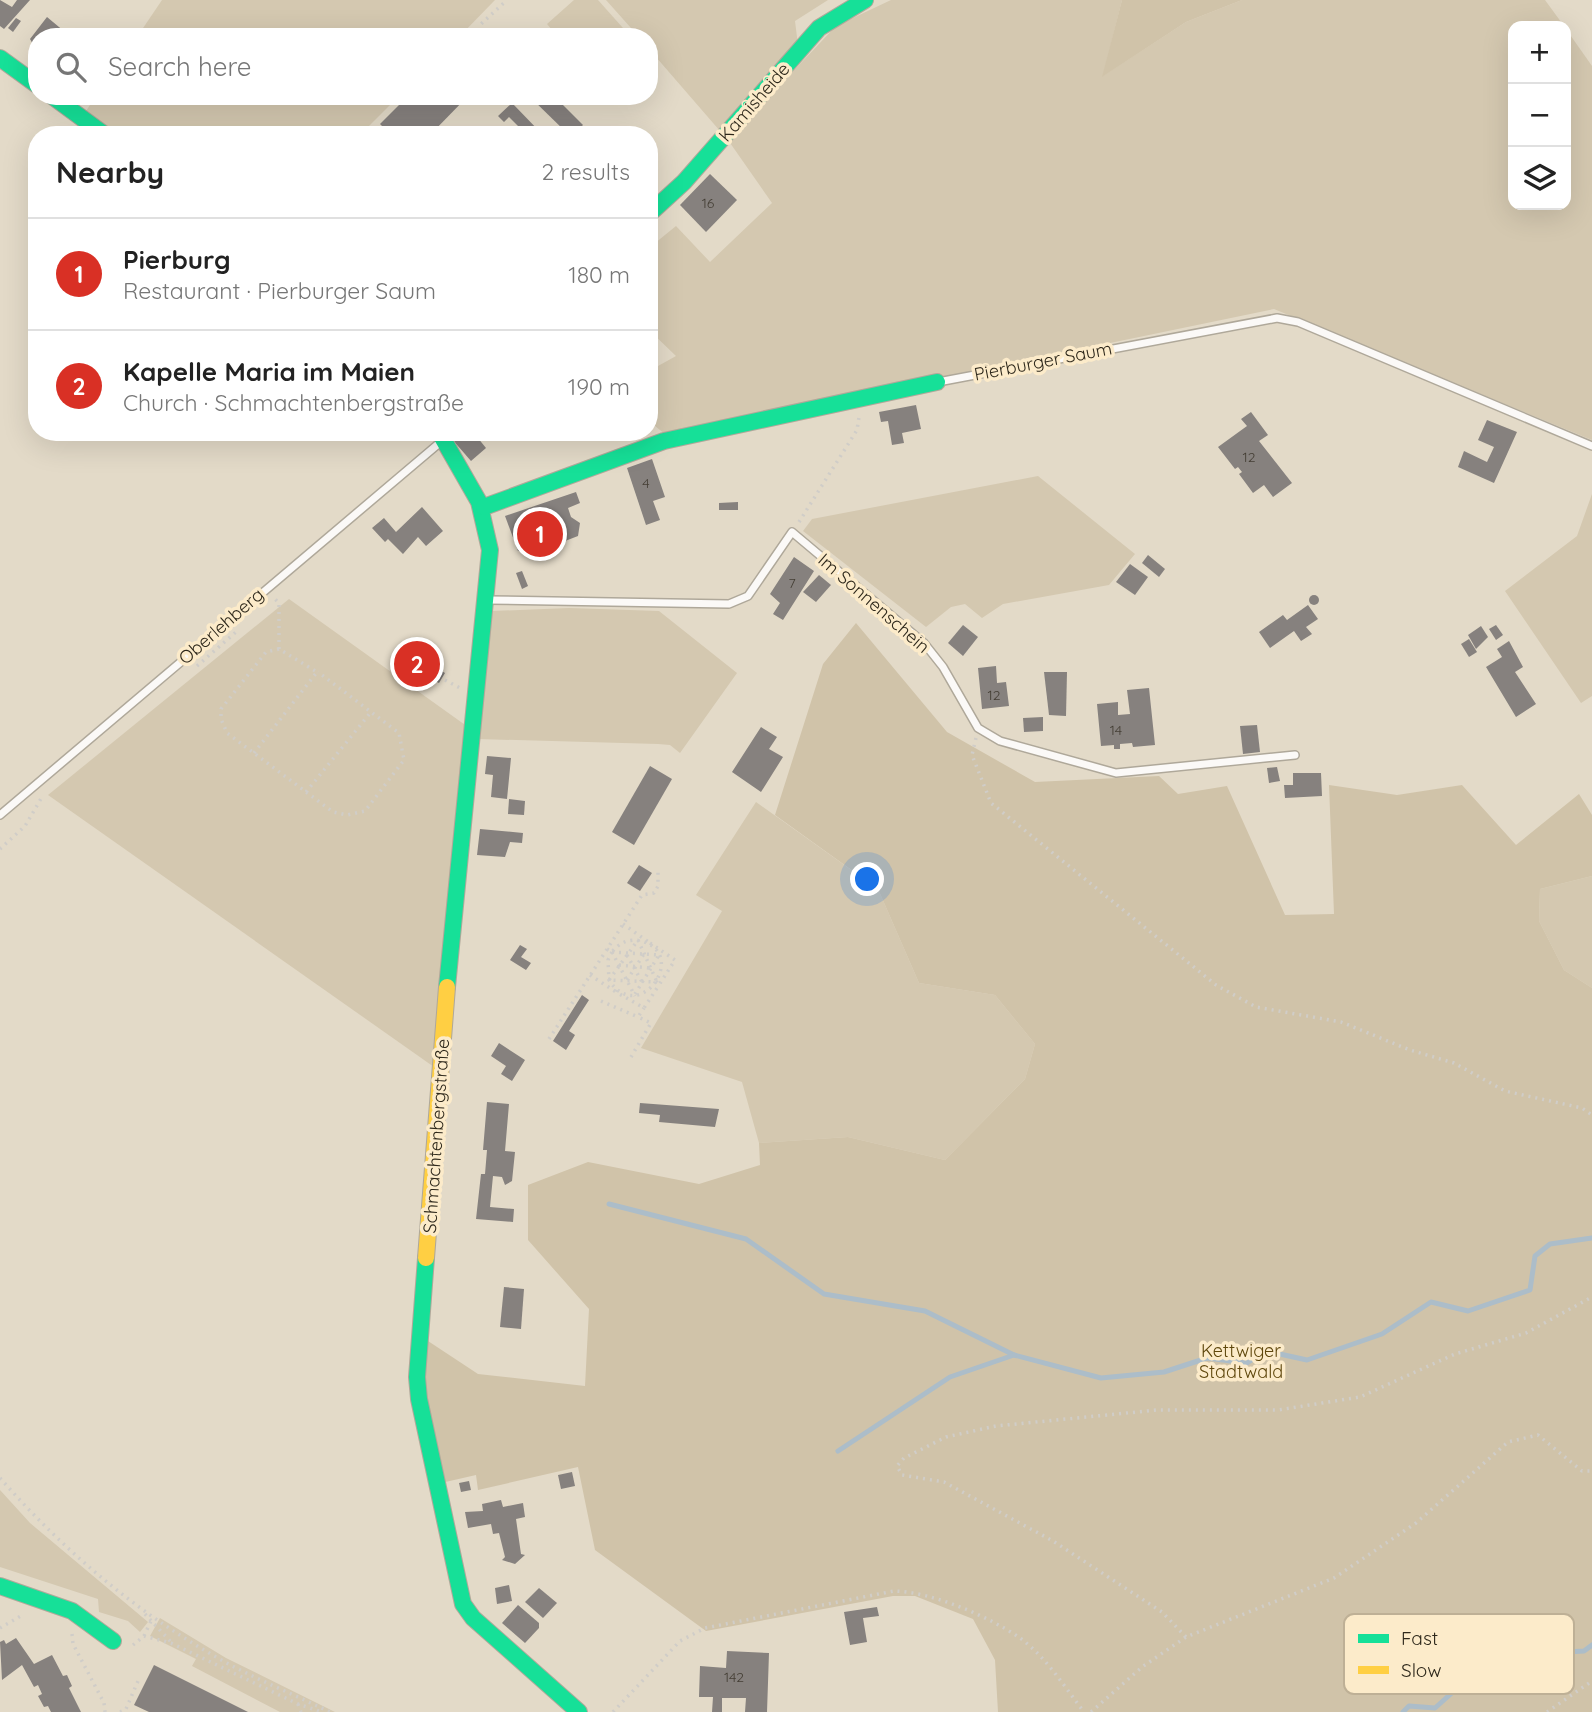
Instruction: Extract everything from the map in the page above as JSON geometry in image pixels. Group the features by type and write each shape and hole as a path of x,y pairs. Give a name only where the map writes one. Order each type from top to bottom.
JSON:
{"street":[{"name":"Kamisheide","path":"658,206 684,182 819,28 865,0"},
{"path":"0,58 28,78"},
{"path":"64,105 93,126"},
{"name":"Pierburger Saum","path":"484,507 664,442 937,382"},
{"path":"444,441 484,507"},
{"name":"Schmachtenbergstraße","path":"484,507 490,550 449,961 417,1377 419,1399 463,1604 474,1618 579,1712"},
{"path":"0,1586 72,1611 113,1641"}],"lane":[{"name":"Pierburger Saum","path":"937,382 1277,318 1298,322 1592,446"},
{"name":"Oberlehberg","path":"0,815 206,641 435,441"},
{"path":"486,600 729,604 748,596 792,533"},
{"name":"Im Sonnenschein","path":"792,533 924,643 943,667 978,728"},
{"path":"978,728 1000,741 1116,773 1295,755"}],"path":[{"path":"482,28 481,24 507,0"},
{"path":"792,533 858,430 861,400"},
{"path":"265,587 279,603 279,649"},
{"path":"279,649 317,672 400,733 404,760 365,811 347,815 334,812 227,733 221,719 221,709 266,652 279,649"},
{"path":"254,753 317,672"},
{"path":"306,792 371,712"},
{"path":"978,728 972,755 991,803 1216,985 1256,1007 1341,1022 1410,1050 1454,1063 1505,1091 1582,1108 1592,1115"},
{"path":"548,1039 642,895 654,893 658,886 658,872"},
{"path":"623,924 675,960 638,1017"},
{"path":"638,940 658,983"},
{"path":"609,980 638,940"},
{"path":"638,940 649,944 659,955 662,968 658,983 635,996 616,991 609,980 608,960 612,952 625,941 638,940"},
{"path":"607,949 627,954 659,955"},
{"path":"612,952 635,996"},
{"path":"627,954 642,982"},
{"path":"627,980 644,954"},
{"path":"635,996 659,955"},
{"path":"619,965 650,968"},
{"path":"590,975 644,1009"},
{"path":"609,980 658,983"},
{"path":"601,1001 651,1023 631,1057"},
{"path":"1186,1637 1162,1612 1053,1541 944,1482 902,1475 897,1466 904,1458 946,1437 996,1426 1157,1410 1278,1410 1360,1397 1455,1354 1525,1333 1592,1297"},
{"path":"1091,1712 1142,1667 1186,1637 1334,1578 1416,1523 1508,1442 1538,1435 1582,1471 1592,1471"},
{"path":"0,1478 60,1542 142,1610 224,1661 330,1712"},
{"path":"613,1712 680,1641 705,1628 894,1591 915,1591 967,1611 1019,1638 1050,1667 1084,1712"},
{"path":"142,1610 171,1643"},
{"path":"72,1611 73,1644 104,1703 105,1712"},
{"path":"133,1645 144,1636 151,1621"},
{"path":"144,1636 171,1643 298,1704 322,1712"},
{"path":"120,1712 126,1709 138,1681"},
{"path":"1574,1693 1592,1681"},
{"path":"1547,1712 1573,1694"},
{"path":"298,1704 301,1712"}],"shaded area":[{"path":"162,0 495,0 468,28 143,28"},
{"path":"574,0 598,0 623,28 550,28 547,24"},
{"path":"606,0 828,0 795,21 798,45 720,131 658,59 658,28 631,28"},
{"path":"891,0 1122,0 1103,76 1186,22 1242,0 1545,0 1560,21 1508,21 1508,210 1571,210 1571,36 1592,66 1592,440 1274,309 666,435 658,428 658,366 676,356 658,339 658,241 676,226 710,262 772,203 728,140 836,26"},
{"path":"90,105 390,105 369,126 103,126 84,114"},
{"path":"1038,476 1135,554 1109,585 1003,604 982,618 965,604 951,607 926,627 803,531 812,519"},
{"path":"1592,494 1592,696 1581,703 1505,591 1577,536"},
{"path":"289,599 468,727 434,1067 48,795"},
{"path":"569,608 659,611 737,673 680,753 670,745 658,744 477,739 492,611"},
{"path":"756,802 878,889 919,983 995,995 1035,1044 1025,1079 945,1160 848,1137 759,1143 742,1082 641,1048 722,911 696,895"},
{"path":"1592,876 1592,988 1564,970 1539,921 1540,889"},
{"path":"0,1490 30,1523 148,1622 140,1632 128,1621 99,1612 98,1599 0,1567"},
{"path":"160,1618 226,1658 335,1712 280,1712 192,1666 196,1659 150,1636"}],"green space":[{"path":"1122,0 1242,0 1186,22 1102,77"},
{"name":"Kettwiger Stadtwald","path":"856,623 947,732 1035,782 1159,776 1178,794 1227,786 1285,915 1334,914 1329,785 1397,795 1462,785 1516,845 1579,794 1592,815 1592,876 1540,889 1539,921 1564,970 1592,988 1592,1712 998,1712 995,1660 973,1619 915,1596 893,1596 706,1631 595,1550 578,1467 478,1490 476,1475 441,1483 423,1397 428,1341 478,1374 585,1386 589,1309 528,1240 528,1185 588,1162 699,1184 760,1165 759,1143 848,1137 945,1160 1025,1079 1035,1044 995,995 919,983 878,889 775,815 823,664"}],"building":[{"path":"0,0 12,7 17,0 30,0 4,29 0,26"},
{"path":"47,17 60,28 38,28"},
{"path":"16,18 21,21 13,32 8,28"},
{"path":"399,105 459,105 439,126 380,124"},
{"path":"510,105 514,105 534,126 518,126 509,117 504,122 498,116"},
{"path":"538,105 563,105 583,125 560,126"},
{"path":"710,174 737,200 706,232 680,205"},
{"path":"916,405 921,429 902,433 904,443 892,445 888,421 881,422 879,412"},
{"path":"1251,412 1268,435 1259,441 1292,483 1273,497 1264,485 1253,493 1239,474 1242,472 1238,467 1235,469 1218,447 1247,426 1241,419"},
{"path":"1487,420 1517,432 1494,483 1458,467 1464,451 1487,462 1494,447 1478,440"},
{"path":"454,441 480,441 486,448 471,461"},
{"path":"652,459 665,497 653,501 660,520 646,525 627,468"},
{"path":"576,492 580,503 568,508 571,517 580,523 578,536 547,548 544,541 518,551 505,516"},
{"path":"738,502 738,510 719,510 719,503"},
{"path":"422,507 443,531 426,546 418,537 403,554 388,539 385,542 372,528 384,518 396,532"},
{"path":"1148,555 1165,569 1159,577 1142,563"},
{"path":"794,557 814,571 783,620 773,614 780,603 770,594"},
{"path":"1130,564 1148,577 1135,595 1116,582"},
{"path":"522,571 528,586 522,589 516,573"},
{"path":"819,575 831,585 816,602 803,592"},
{"path":"1314,595 1318,596 1318,604 1314,605 1310,604 1309,600 1310,596"},
{"path":"1308,605 1318,619 1306,627 1312,634 1301,641 1294,631 1270,648 1259,632 1283,615 1287,620"},
{"path":"963,625 978,637 963,656 948,643"},
{"path":"1496,625 1503,635 1496,640 1489,629"},
{"path":"1481,626 1488,637 1476,649 1468,635"},
{"path":"1469,639 1477,652 1469,657 1461,644"},
{"path":"1509,641 1523,667 1515,672 1536,704 1516,717 1486,667 1502,657 1497,649"},
{"path":"410,646 428,657 431,665 445,673 439,683 425,676 411,674 402,663 402,656"},
{"path":"996,666 997,683 1006,682 1009,706 982,709 978,668"},
{"path":"1044,672 1067,672 1066,716 1049,715"},
{"path":"1149,688 1155,745 1133,747 1132,743 1120,744 1120,749 1114,749 1114,745 1101,746 1097,704 1118,702 1118,715 1130,714 1127,690"},
{"path":"1043,717 1043,731 1024,732 1023,718"},
{"path":"1257,725 1260,752 1243,754 1240,726"},
{"path":"761,727 777,737 769,749 783,757 761,792 732,772"},
{"path":"487,756 511,758 507,799 491,797 493,775 485,774"},
{"path":"650,766 672,779 634,845 612,832"},
{"path":"1277,767 1280,781 1269,783 1267,768"},
{"path":"1293,773 1321,773 1322,796 1285,798 1284,785 1293,785"},
{"path":"509,799 525,801 524,815 508,814"},
{"path":"480,829 523,833 522,843 510,842 505,857 477,855"},
{"path":"639,865 652,873 640,891 627,883"},
{"path":"520,945 527,949 521,957 531,963 526,970 510,960"},
{"path":"582,995 589,1000 569,1031 575,1035 566,1050 553,1041"},
{"path":"499,1043 525,1060 512,1081 501,1074 506,1066 491,1056"},
{"path":"487,1102 509,1104 505,1151 515,1152 512,1181 505,1185 502,1177 493,1176 490,1207 514,1209 513,1222 476,1219 481,1174 485,1174 487,1150 483,1150"},
{"path":"640,1103 719,1109 715,1127 659,1122 660,1115 639,1113"},
{"path":"504,1287 524,1289 521,1329 500,1327"},
{"path":"572,1472 575,1486 561,1489 558,1475"},
{"path":"469,1481 471,1490 461,1492 459,1483"},
{"path":"501,1500 503,1507 523,1503 525,1517 516,1519 521,1554 525,1555 515,1564 502,1560 505,1557 499,1533 493,1534 491,1524 468,1528 465,1512 483,1511 482,1504"},
{"path":"509,1585 512,1601 497,1604 495,1588"},
{"path":"539,1588 557,1603 543,1618 525,1602"},
{"path":"518,1605 539,1623 539,1628 525,1643 502,1623"},
{"path":"877,1607 879,1616 863,1618 867,1642 850,1645 844,1612"},
{"path":"16,1638 34,1664 52,1655 63,1676 67,1675 72,1686 69,1688 81,1712 51,1712 48,1706 44,1707 38,1696 42,1694 38,1685 34,1687 22,1665 2,1680 0,1642 4,1640 6,1644"},
{"path":"727,1651 769,1653 767,1712 745,1712 746,1698 722,1698 722,1712 712,1712 713,1697 699,1697 700,1666 726,1668"},
{"path":"154,1665 248,1712 149,1712 134,1705"}],"waterway":[{"path":"609,1204 746,1239 824,1294 925,1311 1014,1355 1101,1378 1164,1372 1207,1358 1247,1363 1266,1351 1307,1360 1382,1334 1431,1302 1468,1311 1530,1290 1535,1256 1550,1244 1592,1238"},
{"path":"838,1451 950,1377 1014,1355"},
{"path":"1574,1652 1584,1651 1592,1645"},
{"path":"1403,1712 1409,1706 1435,1708 1451,1694"}],"traffic: fast":[{"path":"658,206 684,182 819,28 865,0"},
{"path":"0,58 28,78"},
{"path":"64,105 93,126"},
{"path":"484,507 664,441 937,382"},
{"path":"444,441 479,502 490,550 447,987"},
{"path":"426,1258 417,1377 419,1399 463,1604 473,1618 579,1712"},
{"path":"0,1586 72,1611 113,1641"}],"traffic: slow":[{"path":"426,1258 447,987"}],"place":[{"name":"Pierburg","path":"540,534"},
{"name":"Kapelle Maria im Maien","path":"417,664"}]}
